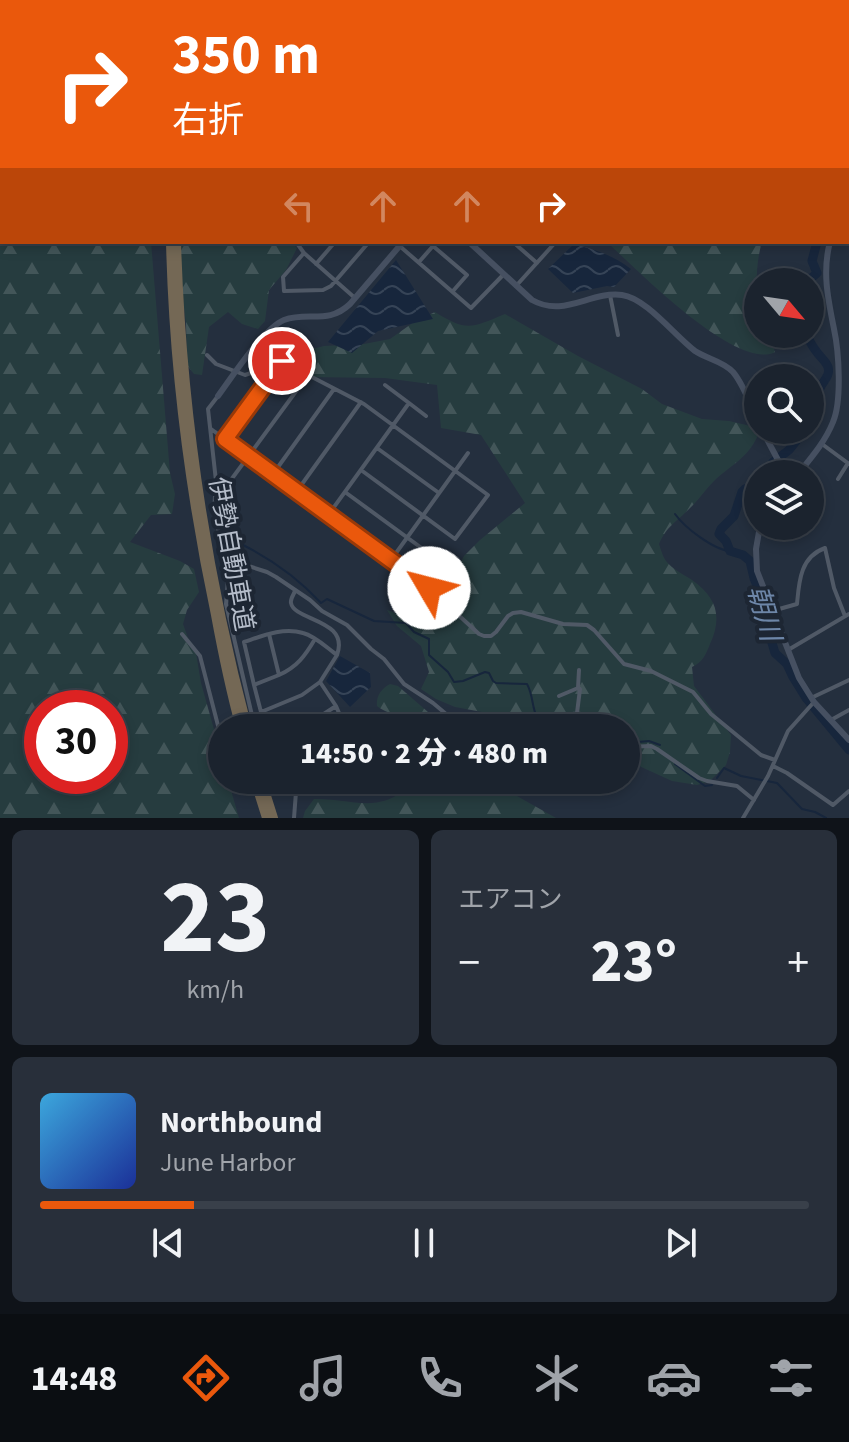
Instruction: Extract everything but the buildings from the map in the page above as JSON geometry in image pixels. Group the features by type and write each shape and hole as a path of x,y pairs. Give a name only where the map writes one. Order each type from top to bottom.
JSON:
{"highway":[{"name":"伊勢自動車道","path":"170,244 200,541 237,714"},
{"name":"伊勢自動車道","path":"177,244 177,316"},
{"name":"伊勢自動車道","path":"188,440 214,582 245,714"},
{"path":"258,794 266,818"},
{"path":"266,794 274,818"}],"street":[{"path":"299,244 304,253 355,298"},
{"path":"316,264 333,244"},
{"path":"304,253 283,277 284,291 323,290 331,286 367,244"},
{"path":"253,714 226,604 227,559 214,512 216,481 208,409 264,337 280,322 335,315 344,310 398,244"},
{"path":"400,244 471,308 504,274"},
{"path":"471,244 532,300 551,307 610,295 637,300 696,351 729,369 744,393"},
{"path":"515,244 537,263"},
{"path":"516,286 552,244"},
{"path":"824,440 837,411 838,350 825,276 830,244"},
{"path":"419,262 433,246 467,275 453,291"},
{"path":"610,295 618,335"},
{"path":"207,355 216,364 245,375 263,369 276,369"},
{"path":"225,439 282,361 288,361 308,375 361,402 488,495 455,539 361,470"},
{"path":"216,481 225,488 308,375"},
{"path":"385,385 426,416"},
{"path":"273,474 334,389"},
{"path":"297,491 361,402"},
{"path":"329,514 409,403"},
{"path":"211,429 429,588 479,634 491,636 508,616 521,612 563,624 587,625 624,664 651,671 693,692 711,714 761,755 833,805 849,791"},
{"path":"808,460 822,444 849,464 838,479"},
{"path":"377,448 439,493"},
{"path":"391,560 468,453"},
{"path":"345,492 442,563"},
{"path":"757,540 756,561 760,580 799,678 811,703 849,740"},
{"path":"772,611 797,604 801,571 815,554 825,548 834,588 847,615 788,650"},
{"path":"227,559 267,572 347,625 384,659 404,684 446,714"},
{"path":"295,591 291,599 295,610 313,618 336,635 340,647 337,655 320,682 302,695 261,712 244,642 269,634 302,632 337,655"},
{"path":"182,634 200,656 215,714"},
{"path":"269,634 279,675"},
{"path":"254,685 296,666 315,639"},
{"path":"579,670 577,713 581,714"},
{"path":"743,818 765,781 788,731 811,703 849,680"},
{"path":"320,682 339,714"},
{"path":"559,696 578,688"},
{"path":"248,698 256,696"},
{"path":"324,714 336,706"},
{"path":"831,720 849,710"},
{"path":"640,746 657,749 699,778 737,786 754,800"},
{"path":"294,818 296,794"}],"green space":[{"path":"0,244 151,244 170,473 175,494 172,514 151,515 130,542 194,569 199,592 187,610 183,624 195,647 210,714 208,794 232,794 239,818 0,818"},
{"path":"176,244 293,244 297,248 286,270 269,290 265,321 258,329 242,324 228,312 209,327 202,375 194,374 187,365 186,324"},
{"path":"609,244 761,244 758,268 744,268 744,348 774,348 775,352 758,354 737,347 687,314"},
{"path":"435,312 455,323 469,326 505,314 642,389 662,404 702,419 744,424 744,444 753,444 749,450 714,481 665,533 659,544 668,564 700,586 715,608 714,634 704,657 692,667 694,686 731,735 726,765 710,781 697,785 672,781 640,766 640,714 489,714 455,707 421,689 429,672 421,646 397,626 387,610 441,628 449,584 464,556 525,503 481,435 441,428 437,385 385,378 307,377 311,372 308,358 312,349 390,339"},
{"path":"390,684 398,686 429,714 394,714 377,706 377,699"},
{"path":"399,794 513,794 556,818 303,818 314,799 373,803"}],"water":[{"path":"574,244 604,254 631,269 614,287 573,293 548,269"},
{"path":"396,260 433,319 378,331 352,353 328,342"},
{"path":"340,656 370,673 371,687 350,707 326,681"}],"waterway":[{"name":"朝川","path":"815,268 812,261 816,244"},
{"name":"朝川","path":"814,348 828,367 824,382"},
{"name":"朝川","path":"776,460 794,444"},
{"name":"朝川","path":"744,490 734,516 719,534 730,551 750,561 767,611 767,626 775,653 787,664 806,698 849,750"},
{"path":"675,514 700,537 730,551"},
{"path":"222,534 275,564 321,603 327,599 374,621 406,623 414,632 429,639 429,655 454,682 485,672 496,683 527,684 536,714"},
{"path":"640,742 660,745"},
{"path":"675,764 705,786 712,785"},
{"path":"717,778 724,768 741,776 777,783 802,809 826,818"}],"route":[{"path":"282,361 225,439 429,588"}]}
